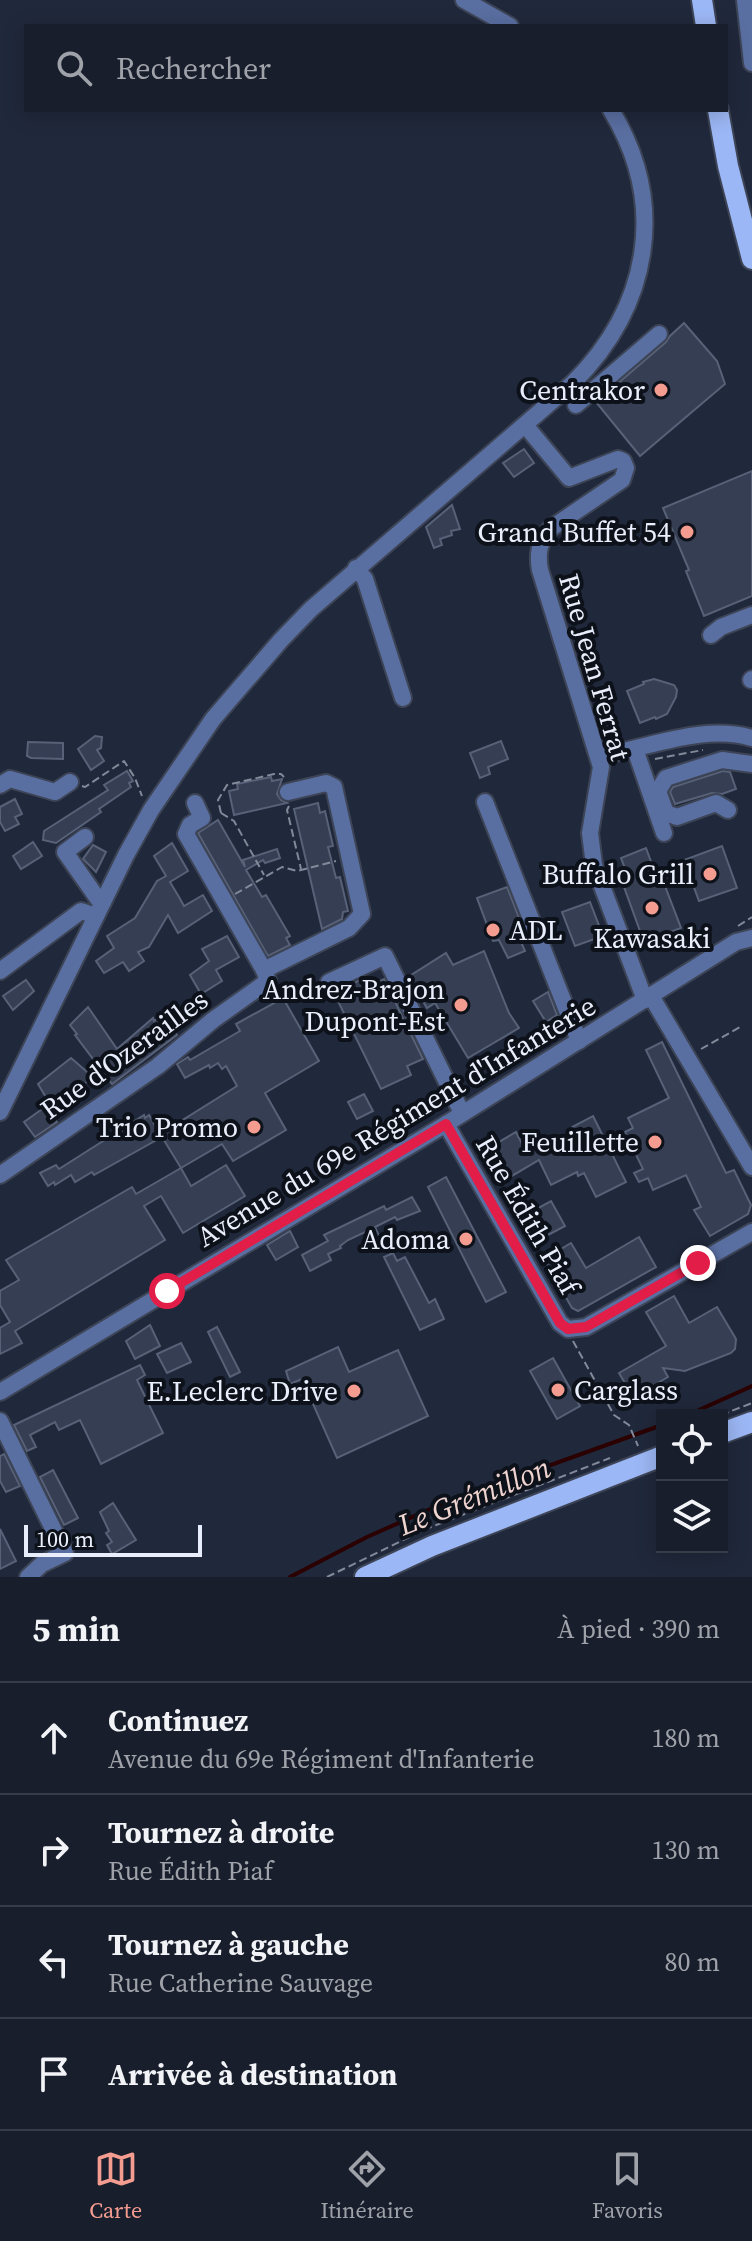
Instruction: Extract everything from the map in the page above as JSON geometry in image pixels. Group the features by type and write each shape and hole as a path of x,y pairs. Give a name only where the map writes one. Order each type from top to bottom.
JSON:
{"main road":[{"path":"702,0 706,24"},
{"path":"718,112 734,192 752,259"},
{"path":"728,1431 752,1422"},
{"path":"365,1577 432,1546 656,1458"}],"street":[{"path":"464,0 506,24"},
{"path":"745,0 752,63"},
{"path":"1,1108 151,810 189,752 236,692 281,640 356,568 573,383 605,348 624,315 638,275 644,252 645,223 640,178 622,128 612,112"},
{"path":"576,405 659,334"},
{"name":"Rue Jean Ferrat","path":"525,425 569,478 618,459 623,461 626,468 622,480 550,529 539,551 540,570 600,762 600,786 591,822 592,855 648,998 752,1167"},
{"path":"356,568 365,579 403,698"},
{"path":"711,635 721,627 752,615"},
{"path":"600,762 637,756 692,736 728,734 752,738"},
{"path":"637,756 664,833"},
{"path":"728,810 716,803 677,817 666,813 658,791 666,778 722,760 752,764"},
{"path":"0,785 10,779 55,792 70,782"},
{"path":"199,809 186,834 264,970 349,928 359,920 362,910 332,784 288,792"},
{"path":"485,802 579,1041"},
{"path":"85,837 65,852 98,899 100,909"},
{"path":"0,971 81,911 100,909"},
{"name":"Avenue du 69e Régiment d'Infanterie","path":"0,1392 446,1124 648,998 739,937 752,920"},
{"path":"329,982 385,956 462,1113"},
{"name":"Rue d'Ozerailles","path":"0,1175 158,1066 213,1020 266,984 268,977 264,970"},
{"name":"Rue Édith Piaf","path":"446,1124 560,1323 568,1329"},
{"path":"568,1329 586,1327 752,1232"},
{"path":"0,1421 65,1553 42,1564 28,1577"}],"path":[{"path":"637,756 711,749"},
{"path":"70,782 85,787 124,761 151,810"},
{"path":"221,813 219,796 230,783 278,773 285,779 291,804 287,810 301,869"},
{"path":"199,809 221,813 234,821 265,877"},
{"path":"223,900 282,867 297,871 351,858"},
{"path":"280,860 282,867"},
{"path":"739,937 752,920"},
{"path":"697,1051 742,1026"},
{"path":"568,1329 614,1415 629,1425 638,1447"},
{"path":"728,1412 752,1403"}],"building":[{"name":"Centrakor","path":"684,323 717,361 725,384 640,456 596,402"},
{"path":"524,449 534,463 514,477 503,463"},
{"path":"752,471 752,596 704,616 663,508"},
{"path":"452,505 460,529 440,539 442,545 434,548 426,527"},
{"path":"654,679 674,685 676,697 667,714 640,723 627,691"},
{"path":"95,736 102,737 101,748 97,750 104,761 91,770 78,749"},
{"path":"501,741 508,759 488,767 490,774 480,778 470,753"},
{"path":"28,742 63,743 63,759 31,758 27,756"},
{"path":"127,771 133,781 129,783 131,787 99,809 101,812 56,843 43,840 44,831 108,790 104,785"},
{"path":"723,771 730,772 736,789 675,804 670,792 673,787"},
{"path":"271,777 272,781 282,779 277,794 287,803 234,815 229,791 238,789 237,784"},
{"path":"15,799 22,814 15,817 19,824 5,831 0,822 0,807"},
{"path":"318,803 320,813 325,811 333,846 328,847 336,878 340,877 348,911 343,912 342,919 322,929 294,809"},
{"path":"218,820 245,867 243,860 277,849 280,858 265,863 263,860 246,870 262,897 266,895 290,936 286,938 290,945 268,956 198,833"},
{"path":"33,842 42,856 21,869 13,856"},
{"path":"172,843 188,871 170,882 184,906 203,895 212,911 178,933 168,915 149,947 138,952 144,961 129,971 123,962 104,973 96,961 114,948 107,936 135,918 157,881 166,876 154,856"},
{"path":"93,845 106,852 96,872 83,859"},
{"name":"Buffalo Grill","path":"722,846 737,888 699,901 684,860"},
{"name":"Kawasaki","path":"646,848 656,875 660,873 681,928 644,942 624,887 631,884 621,858"},
{"path":"507,887 524,931 517,933 525,951 508,958 499,940 493,941 477,898"},
{"path":"590,902 603,936 575,946 562,912"},
{"path":"227,936 239,957 216,970 222,981 201,994 190,975 209,961 202,949"},
{"name":"Andrez-Brajon Dupont-Est","path":"484,951 509,1013 519,1028 468,1058 435,1003 427,1008 408,977 446,953 453,965"},
{"path":"364,978 368,987 384,979 423,1059 407,1066 411,1075 381,1089 334,993"},
{"path":"26,980 34,991 13,1010 3,996"},
{"path":"548,992 557,1015 546,1022 533,1001"},
{"path":"283,998 319,1061 265,1093 286,1130 233,1161 222,1144 181,1168 162,1137 94,1175 92,1172 75,1182 71,1175 48,1186 40,1173 56,1165 59,1169 144,1115 145,1118 149,1115 160,1134 237,1086 226,1066 222,1069 218,1063 185,1078 177,1064 188,1057 190,1060 240,1031 236,1024"},
{"path":"88,1007 117,1049 153,1018 154,1021 164,1013 177,1035 112,1084 70,1025"},
{"path":"662,1042 726,1173 734,1170 751,1205 748,1214 710,1236 694,1210 701,1207 686,1175 653,1190 648,1178 639,1182 634,1173 643,1169 625,1132 633,1128 628,1118 669,1098 646,1050"},
{"path":"71,1058 93,1077 53,1109 38,1084"},
{"path":"364,1094 373,1111 357,1119 348,1102"},
{"path":"45,1107 57,1122 35,1137 24,1122"},
{"path":"593,1116 626,1182 596,1197 584,1173 578,1176 577,1172 551,1185 539,1160 500,1183 482,1152 516,1132 525,1150 549,1138 559,1144 572,1138 572,1127"},
{"path":"226,1165 245,1196 183,1233 161,1196 144,1206 165,1240 15,1331 22,1343 0,1354 0,1328 10,1322 0,1305 0,1291 19,1280 6,1260 132,1187 136,1194 181,1168 191,1186"},
{"name":"Adoma","path":"446,1177 506,1292 486,1302 428,1187"},
{"path":"412,1197 420,1211 397,1220 395,1217 375,1227 379,1236 370,1241 365,1232 348,1240 341,1248 328,1254 331,1260 310,1271 302,1255 328,1241 324,1235 384,1206 386,1210"},
{"path":"551,1201 565,1226 533,1243 520,1218"},
{"path":"290,1231 298,1247 276,1260 267,1245"},
{"path":"639,1237 656,1267 578,1311 572,1308 544,1259 571,1243 586,1268"},
{"path":"393,1253 397,1261 405,1257 429,1303 435,1299 444,1319 420,1330 384,1257"},
{"path":"674,1296 689,1323 717,1307 736,1339 735,1349 685,1371 663,1368 668,1377 642,1392 631,1386 628,1388 619,1373 666,1346 646,1312"},
{"path":"150,1325 160,1346 135,1359 126,1341"},
{"path":"217,1327 240,1372 230,1377 208,1332"},
{"path":"181,1343 191,1362 167,1373 157,1354"},
{"path":"338,1347 349,1372 398,1350 428,1416 337,1458 302,1379 290,1384 286,1371"},
{"path":"553,1358 580,1406 557,1419 530,1371"},
{"path":"140,1365 145,1375 137,1380 163,1433 101,1464 80,1420 59,1430 55,1422 30,1435 36,1447 27,1451 14,1425"},
{"path":"4,1454 20,1486 6,1492 0,1481 0,1456"},
{"path":"53,1470 78,1518 64,1525 40,1477"},
{"path":"113,1503 136,1540 112,1554 107,1545 112,1542 106,1533 109,1531 100,1512"},
{"path":"0,1529 16,1561 0,1569"}],"waterway":[{"name":"Le Grémillon","path":"701,1409 752,1386"},
{"name":"Le Grémillon","path":"290,1577 367,1537 437,1506 656,1427"}],"place":[{"name":"Centrakor","path":"661,390"},
{"name":"Grand Buffet 54","path":"687,532"},
{"name":"Buffalo Grill","path":"710,874"},
{"name":"Kawasaki","path":"652,908"},
{"name":"ADL","path":"493,930"},
{"name":"Andrez-Brajon Dupont-Est","path":"461,1005"},
{"name":"Trio Promo","path":"254,1127"},
{"name":"Feuillette","path":"655,1142"},
{"name":"Adoma","path":"466,1239"},
{"name":"Carglass","path":"558,1390"},
{"name":"E.Leclerc Drive","path":"354,1391"}],"route":[{"path":"167,1291 446,1124 560,1323 568,1329 586,1327 698,1263"}]}
